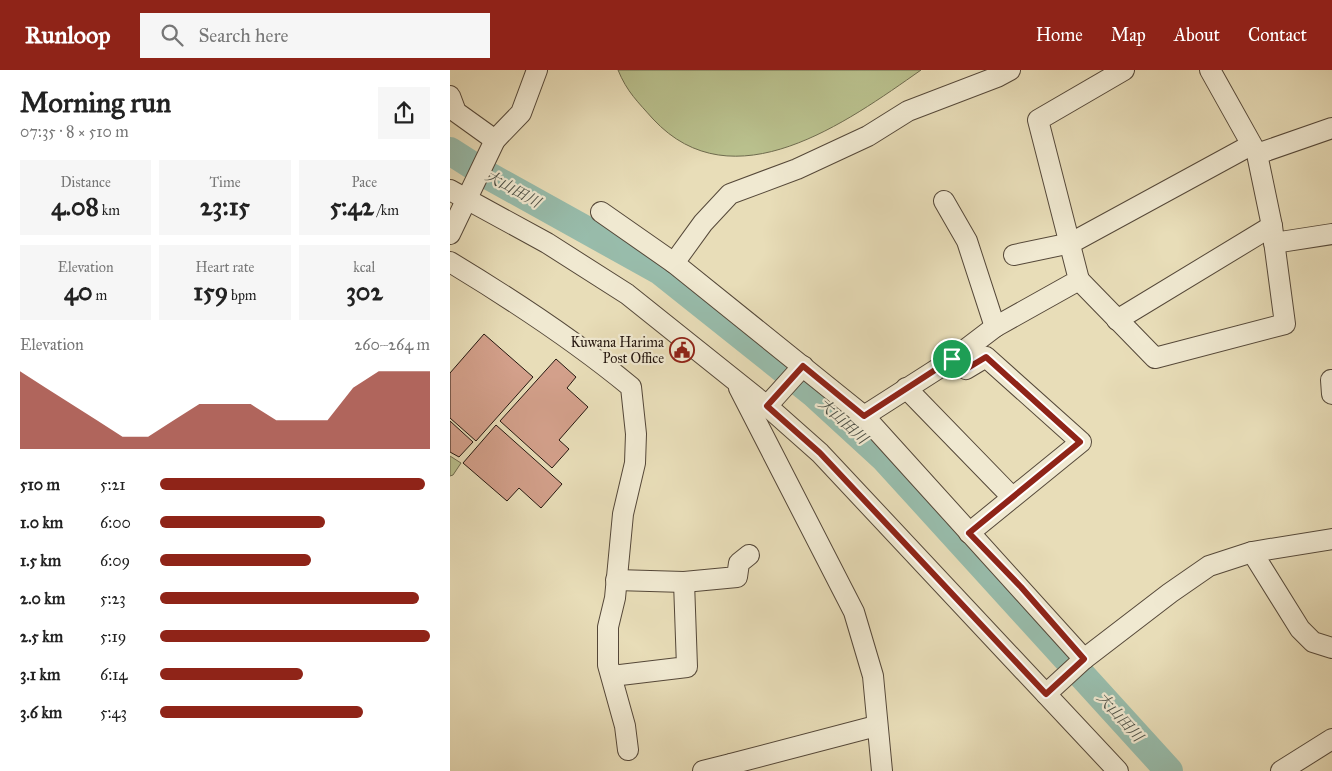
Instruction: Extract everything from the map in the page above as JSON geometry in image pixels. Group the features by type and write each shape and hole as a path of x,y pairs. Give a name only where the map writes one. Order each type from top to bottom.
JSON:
{"street":[{"path":"450,234 462,194 490,148 521,113 537,70"},
{"path":"674,263 703,223 730,194 797,169 868,136 908,111 988,81 1010,70"},
{"path":"1124,70 1038,120 1079,280 1155,358 1284,324 1273,235 1254,150 1210,70"},
{"path":"450,96 456,112 490,148"},
{"path":"1014,256 1071,243 1254,150 1332,128"},
{"path":"462,194 547,242 627,294 736,382 770,402 1049,691 1118,771"},
{"path":"944,201 967,241 995,327"},
{"path":"601,212 674,263 800,368 864,416 969,533 1021,587 1082,661"},
{"path":"1117,320 1273,235 1332,234"},
{"path":"450,262 524,307 605,366 631,388 636,434 635,463 623,514 616,580 608,627 608,664 628,750"},
{"path":"864,416 952,359 995,327 1079,280"},
{"path":"952,359 966,369 986,357 1080,442 969,533"},
{"path":"770,402 800,368"},
{"path":"736,382 854,612 873,676 876,726 882,771"},
{"path":"906,388 1012,497"},
{"path":"1049,691 1082,661 1209,566 1252,552 1332,539"},
{"path":"1252,552 1300,629 1313,642 1332,648"},
{"path":"616,580 684,582 737,577 739,562 748,555"},
{"path":"612,676 687,667 684,582"},
{"path":"702,771 732,767 876,726"},
{"path":"1281,771 1331,740"}],"green space":[{"path":"618,70 921,70 859,112 825,131 789,146 753,155 718,155 684,144 653,119 629,91"},
{"path":"450,456 461,463 453,475 450,476"}],"building":[{"path":"484,334 533,377 476,441 450,418 450,373"},
{"path":"556,359 576,377 567,388 588,407 559,440 569,449 552,468 500,421"},
{"path":"450,421 473,442 459,457 450,452"},
{"path":"496,425 562,484 541,508 519,488 507,501 463,463"}],"waterway":[{"name":"大山田川","path":"450,151 489,176 660,271 813,393 885,459 1169,771"}],"place":[{"name":"Kuwana Harima Post Office","path":"682,350"}],"route":[{"path":"986,357 1080,442 969,533 1021,587 1084,659 1046,694 820,453 767,406 803,366 864,416 952,359 966,369 986,357"}]}
